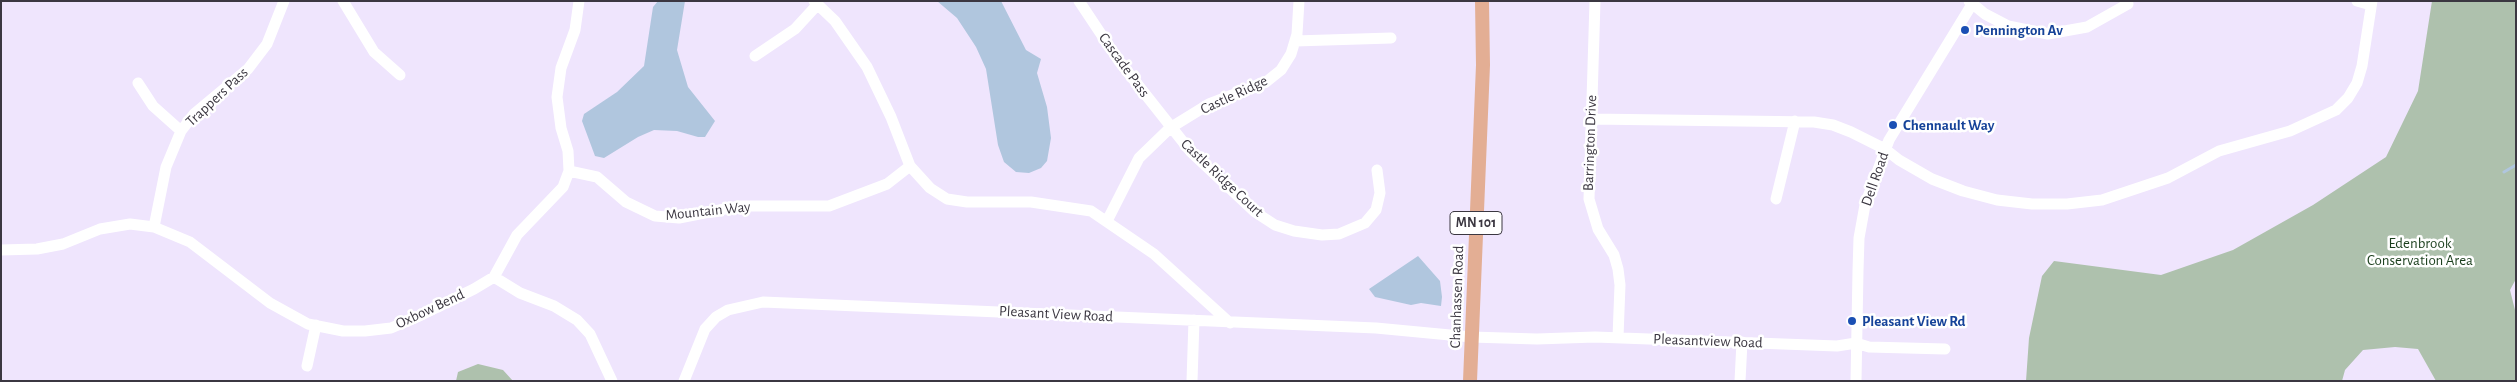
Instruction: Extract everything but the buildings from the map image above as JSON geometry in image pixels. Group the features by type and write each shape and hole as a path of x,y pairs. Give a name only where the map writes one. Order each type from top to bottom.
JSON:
{"main road":[{"name":"MN 101","path":"1482,1 1483,65"},
{"name":"MN 101","path":"1483,65 1490,1"},
{"name":"Chanhassen Road","path":"1470,381 1483,65"}],"street":[{"name":"Trappers Pass","path":"154,227 166,167 181,131 194,114 248,68 258,56 267,44 284,1"},
{"path":"344,1 374,52 400,75"},
{"path":"579,1 575,30 561,68 557,97 561,128 568,151 569,170 563,187 517,235 494,277 520,292 554,306 578,320 590,334 612,381"},
{"name":"Cascade Pass","path":"1079,1 1120,61 1170,128"},
{"name":"Castle Ridge","path":"1106,221 1139,158 1170,128 1209,104 1266,82 1281,70 1291,54 1295,41 1299,1"},
{"name":"Barrington Drive","path":"1595,1 1589,199 1598,229 1614,255 1618,269 1620,285 1618,338"},
{"path":"1591,119 1794,121 1833,125 1885,149 1899,160 1932,179 1963,192 1997,200 2032,204 2067,204 2102,200 2136,191 2168,178 2219,151 2290,131 2336,110 2348,98 2357,83 2362,66 2372,3 2357,1"},
{"path":"1972,2 1985,14 2008,26 2048,34 2087,27 2128,4"},
{"name":"Dell Road","path":"1856,381 1859,238 1865,204 1885,149 1972,2"},
{"path":"755,56 795,30 816,3 835,21 866,67 891,117 910,166 930,188 947,199 967,202 1031,202 1091,211 1154,254 1230,323"},
{"path":"1295,41 1391,38"},
{"path":"138,83 152,106 181,131"},
{"path":"1776,199 1794,121"},
{"name":"Castle Ridge Court","path":"1170,128 1191,152 1232,188 1255,212 1294,232 1339,234 1365,223 1376,210 1380,193 1377,170"},
{"name":"Mountain Way","path":"569,170 597,178 626,202 656,216 679,218 698,212 740,206 829,206 887,184 910,166"},
{"name":"Oxbow Bend","path":"1,250 36,249 63,244 100,229 130,224 154,227 190,242 270,303 308,324 343,331 391,328 474,289 494,277"},
{"name":"Pleasant View Road","path":"684,381 705,329 716,317 728,310 762,302 1376,328 1471,337"},
{"path":"1192,381 1194,320"},
{"path":"306,366 316,325"},
{"name":"Pleasantview Road","path":"1471,337 1537,339 1618,338 1837,346 1856,343 1869,347 1945,349"},
{"path":"1740,381 1742,342"}],"green space":[{"name":"Edenbrook Conservation Area","path":"2432,1 2516,1 2516,279 2510,290 2516,314 2516,381 2436,381 2418,349 2395,347 2363,350 2345,370 2342,381 2026,381 2029,338 2042,276 2054,261 2161,275 2233,250 2313,205 2386,157 2418,91"},
{"path":"478,364 503,370 513,381 456,381 458,372"}],"water":[{"path":"658,1 685,1 677,50 688,87 715,121 705,137 677,131 654,130 638,137 604,158 595,156 582,121 584,114 617,92 644,66 653,7"},
{"path":"937,1 1001,1 1026,50 1041,59 1037,73 1047,107 1051,138 1047,161 1041,168 1029,173 1016,172 1004,162 998,145 986,69 976,47 957,18"},
{"path":"1418,256 1440,281 1441,306 1421,303 1411,305 1375,297 1369,289"}],"waterway":[{"path":"2504,172 2516,165"}],"place":[{"name":"Pennington Av","path":"1965,30"},
{"name":"Chennault Way","path":"1893,125"},
{"name":"Pleasant View Rd","path":"1852,321"}]}
